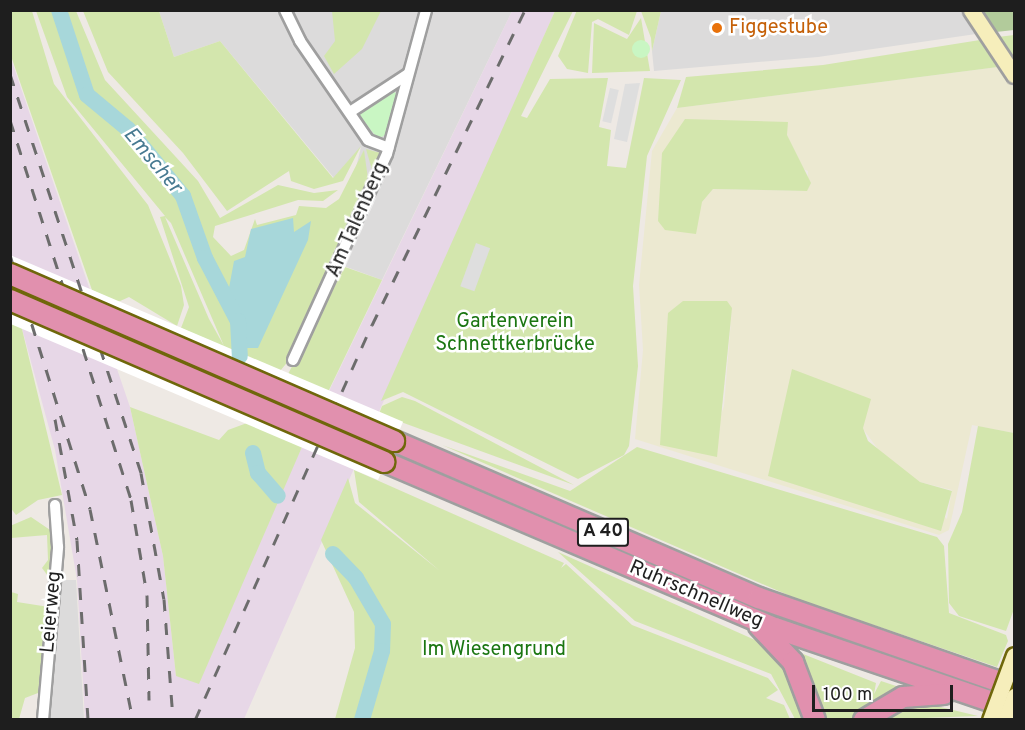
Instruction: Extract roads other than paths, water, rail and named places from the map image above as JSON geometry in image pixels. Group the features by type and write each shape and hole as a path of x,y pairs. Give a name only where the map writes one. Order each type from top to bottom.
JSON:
{"highway":[{"name":"Ruhrschnellweg","path":"10,274 792,611 1014,687"},
{"name":"Ruhrschnellweg","path":"10,300 734,611 1014,710"},
{"path":"734,611 760,627 788,656 815,720"},
{"path":"864,720 887,703 919,694 973,697"}],"main road":[{"path":"971,10 1014,75"},
{"path":"990,720 1014,655"},
{"path":"1005,720 1014,696"}],"street":[{"path":"285,10 368,140 389,148"},
{"name":"Am Talenberg","path":"294,360 389,148 426,10"},
{"path":"350,112 408,74"},
{"name":"Leierweg","path":"43,720 58,547 55,505"}],"water":[{"path":"293,218 294,232 311,221 308,240 258,348 246,348 244,322 229,288 234,261 245,257 251,229"}],"waterway":[{"name":"Emscher","path":"59,10 87,95 128,129 183,196 205,258 238,321 240,356"},
{"name":"Emscher","path":"253,453 258,473 278,496"},
{"name":"Emscher","path":"333,554 356,578 383,624 382,651 362,720"}],"railway":[{"path":"195,720 372,325 525,10"},
{"path":"10,74 141,473 164,599 173,720"},
{"path":"10,120 131,500 147,595 149,700"},
{"path":"10,255 90,509 133,720"},
{"path":"55,419 77,540 88,720"}],"place":[{"name":"Figgestube","path":"717,28"}],"park label":[{"name":"Gartenverein Schnettkerbrücke","path":"515,334"},
{"name":"Im Wiesengrund","path":"494,650"}]}
